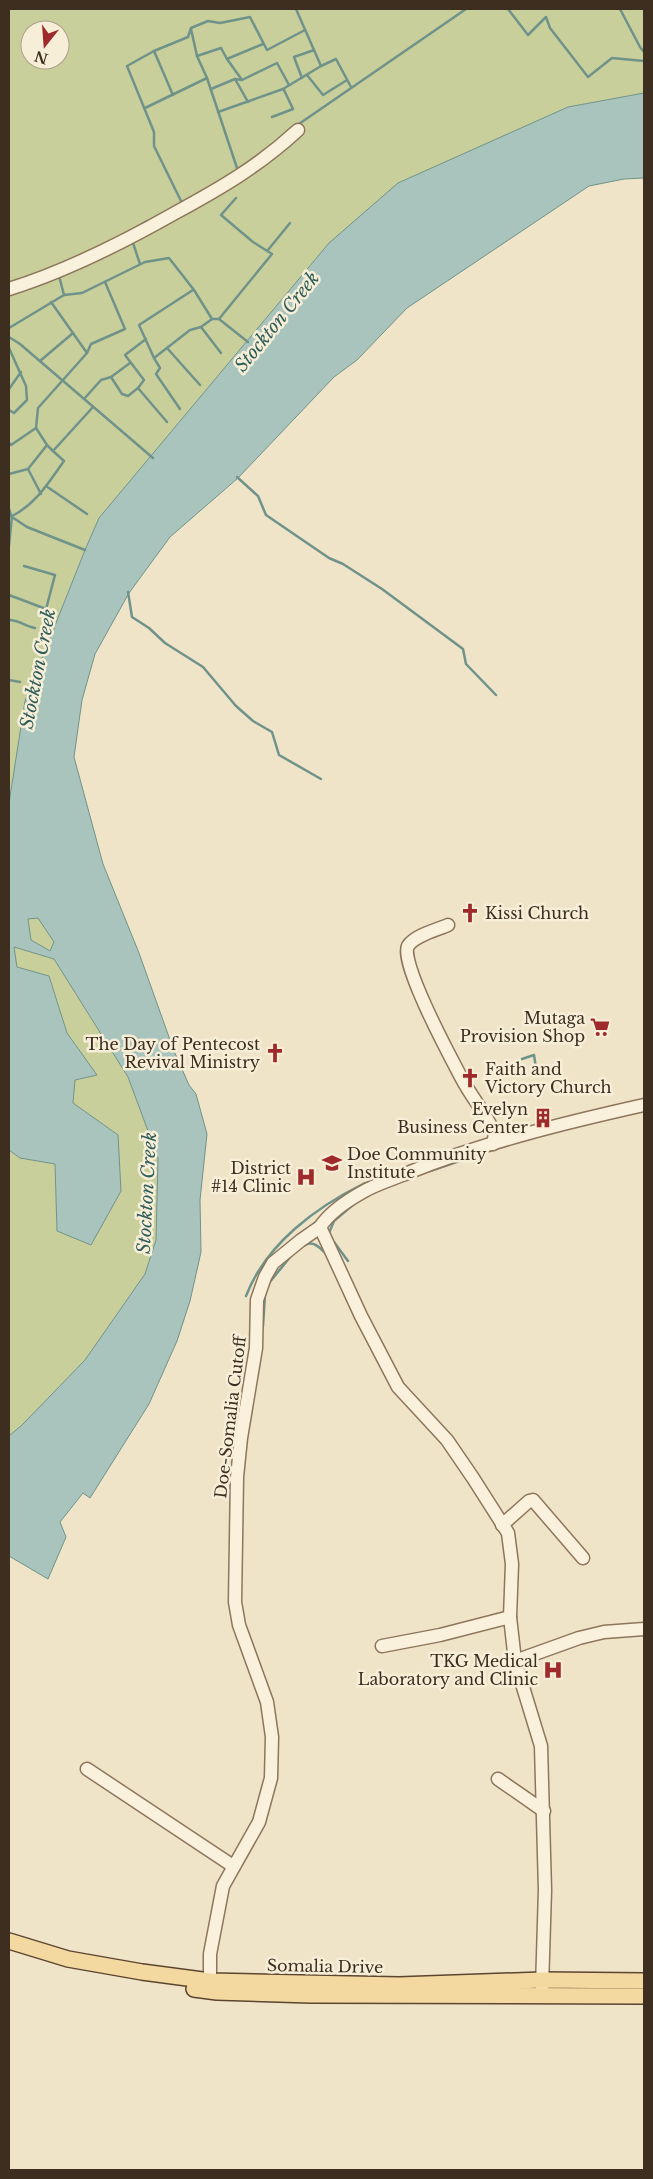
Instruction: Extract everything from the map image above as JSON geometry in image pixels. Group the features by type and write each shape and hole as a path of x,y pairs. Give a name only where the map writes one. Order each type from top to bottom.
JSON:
{"main road":[{"name":"Somalia Drive","path":"9,1941 68,1959 142,1972 210,1981 399,1985 542,1980 644,1981"},
{"name":"Somalia Drive","path":"9,1952 141,1982 217,1992 311,1995 644,1996"}],"street":[{"path":"9,288 29,282 128,240 233,181 275,151 298,130"},
{"path":"448,925 410,943 407,952 412,974 445,1046 495,1134 493,1144"},
{"name":"Doe-Somalia Cutoff","path":"210,1981 210,1954 223,1886 232,1866 258,1822 270,1778 272,1737 267,1702 240,1624 236,1602 237,1477 241,1438 255,1355 258,1300 264,1277 274,1263 320,1226 335,1210 362,1192 430,1164 493,1144 605,1114 644,1106"},
{"path":"320,1226 398,1388 447,1440 508,1533 511,1552 510,1617 515,1661 541,1746 545,1890 542,1997"},
{"path":"502,1525 529,1501 533,1500 583,1558"},
{"path":"382,1646 440,1635 510,1617"},
{"path":"515,1661 580,1638 604,1632 644,1630"},
{"path":"88,1769 232,1866"},
{"path":"498,1779 544,1811"}],"green space":[{"path":"9,9 644,9 644,93 568,107 329,243 99,518 25,701 9,803"},
{"path":"38,917 54,942 50,951 31,940 28,919"},
{"path":"14,947 54,959 128,1077 158,1158 156,1240 145,1274 85,1360 22,1426 9,1436 9,1150 20,1158 55,1164 57,1231 91,1245 118,1135 73,1103 75,1080 97,1075 67,1033 49,976 17,967"}],"water":[{"name":"Stockton Creek","path":"644,93 644,178 624,179 589,186 407,308 357,360 334,377 238,478 170,537 129,593 95,654 82,700 74,757 103,864 139,953 174,1051 189,1085 196,1094 207,1134 200,1200 201,1252 190,1301 177,1341 149,1404 90,1498 83,1493 60,1522 66,1537 48,1579 9,1556 9,1436 85,1360 145,1274 156,1240 158,1158 128,1077 54,959 14,947 17,967 49,976 67,1033 97,1075 75,1080 73,1103 118,1135 121,1191 91,1245 57,1231 55,1164 20,1158 9,1150 9,803 25,701 99,518 329,243 398,183 568,107","holes":["38,918 54,942 50,951 31,940 28,919"]}],"waterway":[{"path":"296,9 321,66 336,59 351,87"},
{"path":"296,126 466,9"},
{"path":"508,9 528,35 546,17 550,28 588,77 612,58 644,61"},
{"path":"620,9 644,52"},
{"path":"182,203 154,146 154,132 127,66 154,51 188,37 191,28 208,21 220,23 250,17 267,50 305,30"},
{"path":"191,29 197,56 207,78 238,171"},
{"path":"197,56 221,48 227,59 263,44"},
{"path":"302,78 294,57 314,50"},
{"path":"154,51 173,95"},
{"path":"227,59 242,80 235,79"},
{"path":"242,80 277,63 289,85"},
{"path":"218,112 283,89 321,66"},
{"path":"307,75 323,95 347,80"},
{"path":"145,108 207,78"},
{"path":"211,89 235,79 248,102"},
{"path":"272,117 293,109 284,90"},
{"path":"219,319 272,254 253,242 221,215 236,198"},
{"path":"129,232 147,221"},
{"path":"268,250 290,223"},
{"path":"132,240 140,264"},
{"name":"Stockton Creek","path":"9,328 64,295 82,293 145,262 169,258 194,290 212,319 219,319 248,342"},
{"path":"59,276 64,295"},
{"path":"87,353 91,344 125,329 105,282"},
{"path":"154,358 139,325 193,290"},
{"path":"47,445 36,428 38,408 87,353 51,302"},
{"path":"180,409 156,374 160,368 154,358 190,330 201,327 212,319"},
{"path":"201,327 221,353"},
{"path":"40,361 73,333"},
{"path":"9,337 20,344 153,458"},
{"path":"138,388 144,380 125,355 146,339"},
{"path":"9,348 26,386 27,400 14,413 9,410"},
{"path":"167,348 200,385"},
{"path":"84,399 101,380 111,377 130,363"},
{"path":"9,389 21,372"},
{"path":"111,377 122,394 128,396 138,388 167,422"},
{"path":"9,474 28,469 47,445 53,451 93,407"},
{"path":"9,443 11,445 36,428"},
{"path":"9,546 12,516 35,499 64,461 53,451"},
{"path":"28,469 41,494"},
{"path":"237,477 258,496 266,515 329,558 343,564 382,589 463,649 466,664 496,695"},
{"path":"46,486 87,514"},
{"path":"9,509 11,515"},
{"path":"9,515 27,527 85,550"},
{"name":"Stockton Creek","path":"9,595 46,609 55,575 24,566"},
{"path":"128,592 132,617 149,628 165,643 203,667 236,706 253,721 272,732 279,755 321,779"},
{"name":"Stockton Creek","path":"9,620 35,628"},
{"name":"Stockton Creek","path":"9,680 20,682"},
{"path":"522,1059 534,1055 536,1068 542,1076"},
{"path":"430,1171 477,1155"},
{"path":"246,1296 266,1260 295,1229 329,1203 365,1183"},
{"path":"329,1233 334,1221 354,1204"},
{"path":"334,1242 348,1261"},
{"path":"305,1245 314,1244 327,1255"},
{"path":"269,1283 291,1256"},
{"path":"263,1326 265,1295"}],"place":[{"name":"Kissi Church","path":"470,913"},
{"name":"Mutaga Provision Shop","path":"600,1027"},
{"name":"The Day of Pentecost Revival Ministry","path":"275,1053"},
{"name":"Faith and Victory Church","path":"470,1078"},
{"name":"Evelyn Business Center","path":"543,1118"},
{"name":"Doe Community Institute","path":"332,1163"},
{"name":"District #14 Clinic","path":"306,1177"},
{"name":"TKG Medical Laboratory and Clinic","path":"553,1670"}]}
